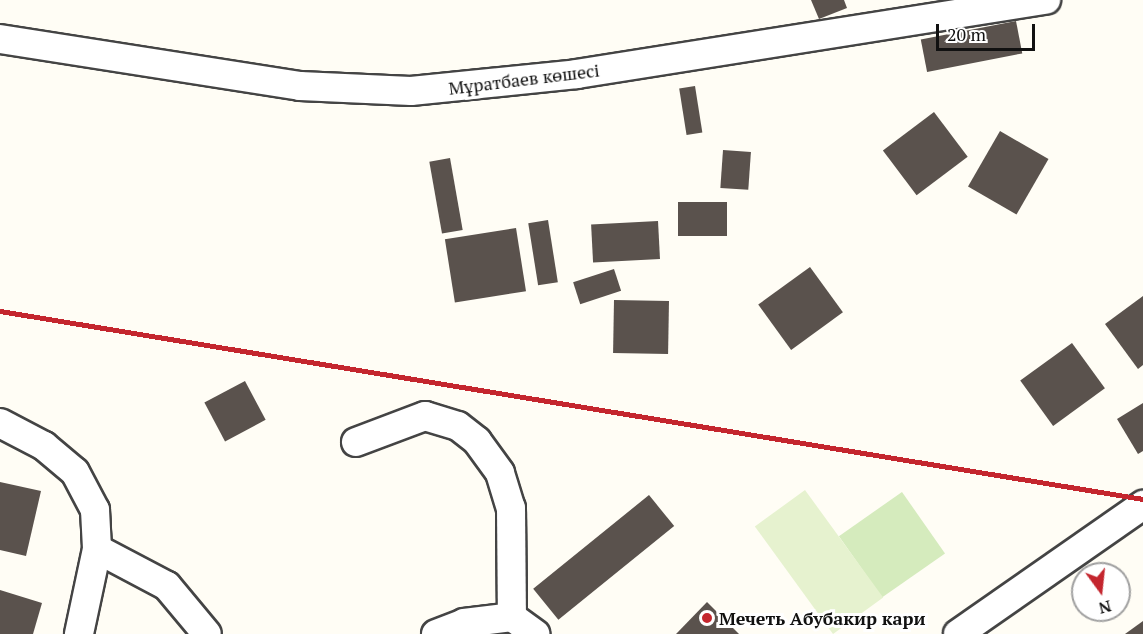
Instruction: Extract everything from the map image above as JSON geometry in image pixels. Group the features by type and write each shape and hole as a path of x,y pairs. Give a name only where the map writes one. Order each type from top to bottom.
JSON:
{"street":[{"name":"Мұратбаев көшесі","path":"0,39 300,86 411,91 589,72 1046,0"},
{"path":"356,442 424,416 458,426 477,441 500,473 511,508 512,616"},
{"path":"0,423 44,446 75,472 95,510 97,549 79,634"},
{"path":"958,634 1143,505"},
{"path":"97,549 167,586 207,634"},
{"path":"436,634 464,623 512,616 535,634"}],"green space":[{"path":"805,490 883,598 833,634 755,526"},
{"path":"902,492 945,553 882,598 839,536"}],"building":[{"path":"811,0 844,0 847,8 819,19"},
{"path":"1016,21 1022,53 927,72 921,40"},
{"path":"695,86 702,132 687,135 679,89"},
{"path":"934,112 968,157 917,195 883,151"},
{"path":"1000,131 1048,159 1016,214 968,186"},
{"path":"723,150 751,152 748,190 720,188"},
{"path":"450,158 463,230 442,234 429,162"},
{"path":"678,202 727,202 727,236 678,236"},
{"path":"548,220 558,282 538,285 528,223"},
{"path":"658,221 660,259 593,262 591,225"},
{"path":"516,228 526,291 455,302 445,239"},
{"path":"810,267 843,312 791,350 758,305"},
{"path":"614,269 621,291 580,304 573,282"},
{"path":"1143,296 1143,365 1138,369 1105,324"},
{"path":"614,300 669,301 668,354 613,353"},
{"path":"1072,343 1105,388 1053,426 1020,381"},
{"path":"245,381 266,420 225,441 204,403"},
{"path":"1143,403 1143,451 1138,454 1117,419"},
{"path":"0,482 41,491 26,556 0,550"},
{"path":"649,495 674,526 558,620 533,589"},
{"path":"0,590 42,603 33,634 0,634"},
{"name":"Мечеть Абубакир кари","path":"707,602 739,634 676,634"},
{"path":"1143,621 1143,634 1125,634"}],"railway":[{"path":"0,311 1143,499"}],"place":[{"name":"Мечеть Абубакир кари","path":"707,618"}]}
